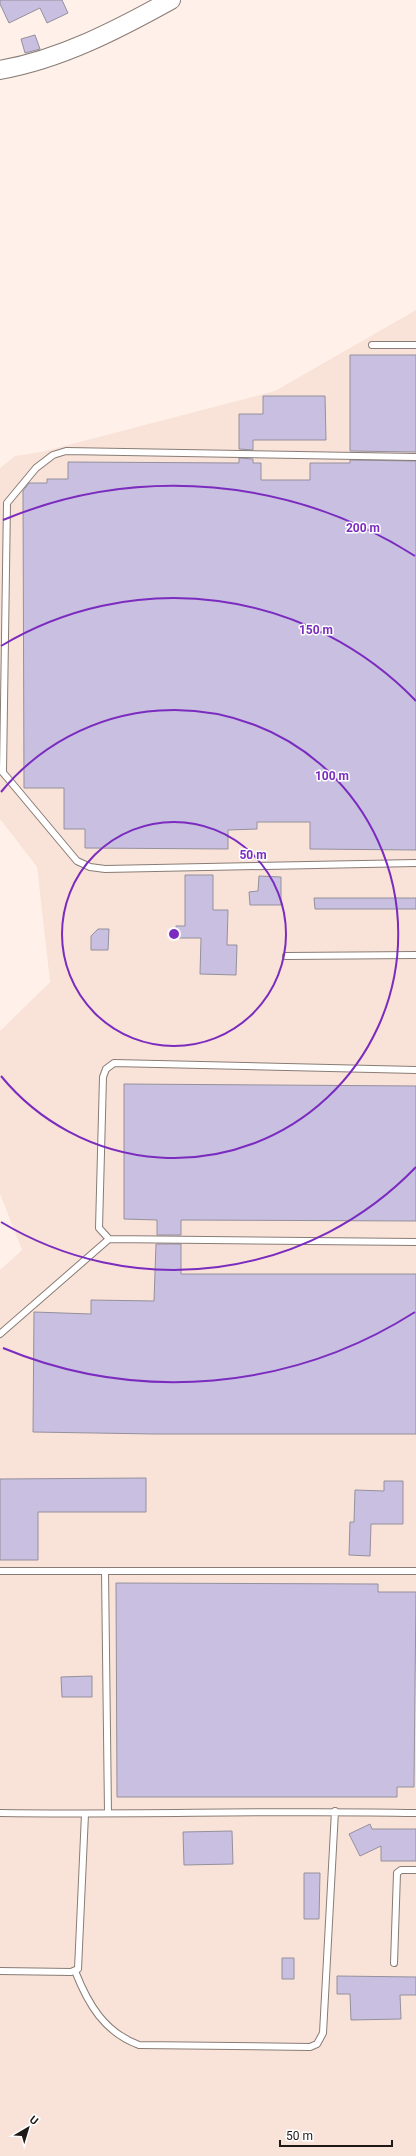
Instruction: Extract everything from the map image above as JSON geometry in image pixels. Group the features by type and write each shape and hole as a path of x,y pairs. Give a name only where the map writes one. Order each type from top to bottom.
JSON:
{"street":[{"path":"0,70 23,66 59,56 144,16 171,0"}],"lane":[{"path":"372,345 416,345"},
{"path":"416,457 66,451 53,455 36,468 7,504 1,770 77,861 90,867 105,869 416,863"},
{"path":"286,956 416,955"},
{"path":"109,1239 99,1228 103,1077 106,1069 114,1063 416,1070"},
{"path":"0,1334 109,1239 416,1242"},
{"path":"0,1571 416,1570"},
{"path":"105,1571 108,1813"},
{"path":"75,1971 83,1991 97,2014 117,2035 139,2045 310,2047 317,2044 323,2033 336,1811"},
{"path":"0,1813 85,1814 336,1811 416,1813"},
{"path":"75,1971 78,1966 85,1814"},
{"path":"394,1963 397,1873 401,1870 416,1870"},
{"path":"0,1971 75,1971"}],"shaded area":[{"path":"416,310 416,2156 0,2156 0,1270 22,1250 0,1194 0,1031 50,982 37,867 0,819 0,468 15,456 41,452 275,391"}],"building":[{"path":"0,0 62,0 68,13 47,23 40,8 9,23 0,4"},
{"path":"35,35 40,49 25,53 21,39"},
{"path":"350,355 416,355 416,452 350,451"},
{"path":"263,396 325,396 326,440 253,440 253,450 239,449 239,414 263,414"},
{"path":"239,458 253,459 253,463 261,463 261,480 310,480 310,463 350,463 350,460 416,461 416,850 310,849 310,822 257,822 257,829 228,830 228,849 85,848 85,829 64,829 64,788 24,788 23,491 29,483 47,483 47,479 68,479 68,462 239,463"},
{"path":"185,875 213,875 213,910 228,910 227,945 237,945 236,975 200,974 201,938 176,938 176,926 185,926"},
{"path":"259,876 281,877 281,905 250,905 249,892 258,891"},
{"path":"314,898 416,898 416,909 315,909"},
{"path":"98,929 109,929 108,950 91,950 91,936"},
{"path":"124,1084 416,1086 416,1221 181,1220 181,1235 157,1235 157,1220 124,1219"},
{"path":"156,1244 181,1244 181,1274 416,1274 416,1434 155,1434 33,1432 34,1312 91,1314 91,1300 154,1301"},
{"path":"146,1478 146,1512 38,1512 38,1560 0,1560 0,1479"},
{"path":"384,1481 403,1481 403,1524 371,1524 370,1556 349,1555 350,1522 354,1522 355,1490 384,1491"},
{"path":"116,1583 378,1584 378,1592 416,1592 414,1787 397,1787 397,1797 117,1797"},
{"path":"92,1676 92,1697 62,1697 61,1677"},
{"path":"370,1824 372,1829 416,1829 416,1861 381,1861 381,1846 360,1856 349,1834"},
{"path":"232,1831 233,1864 184,1865 183,1832"},
{"path":"304,1873 320,1873 319,1919 304,1919"},
{"path":"282,1958 294,1958 294,1979 282,1979"},
{"path":"337,1976 416,1977 416,1995 400,1995 401,2019 351,2020 350,1994 337,1994"}]}
